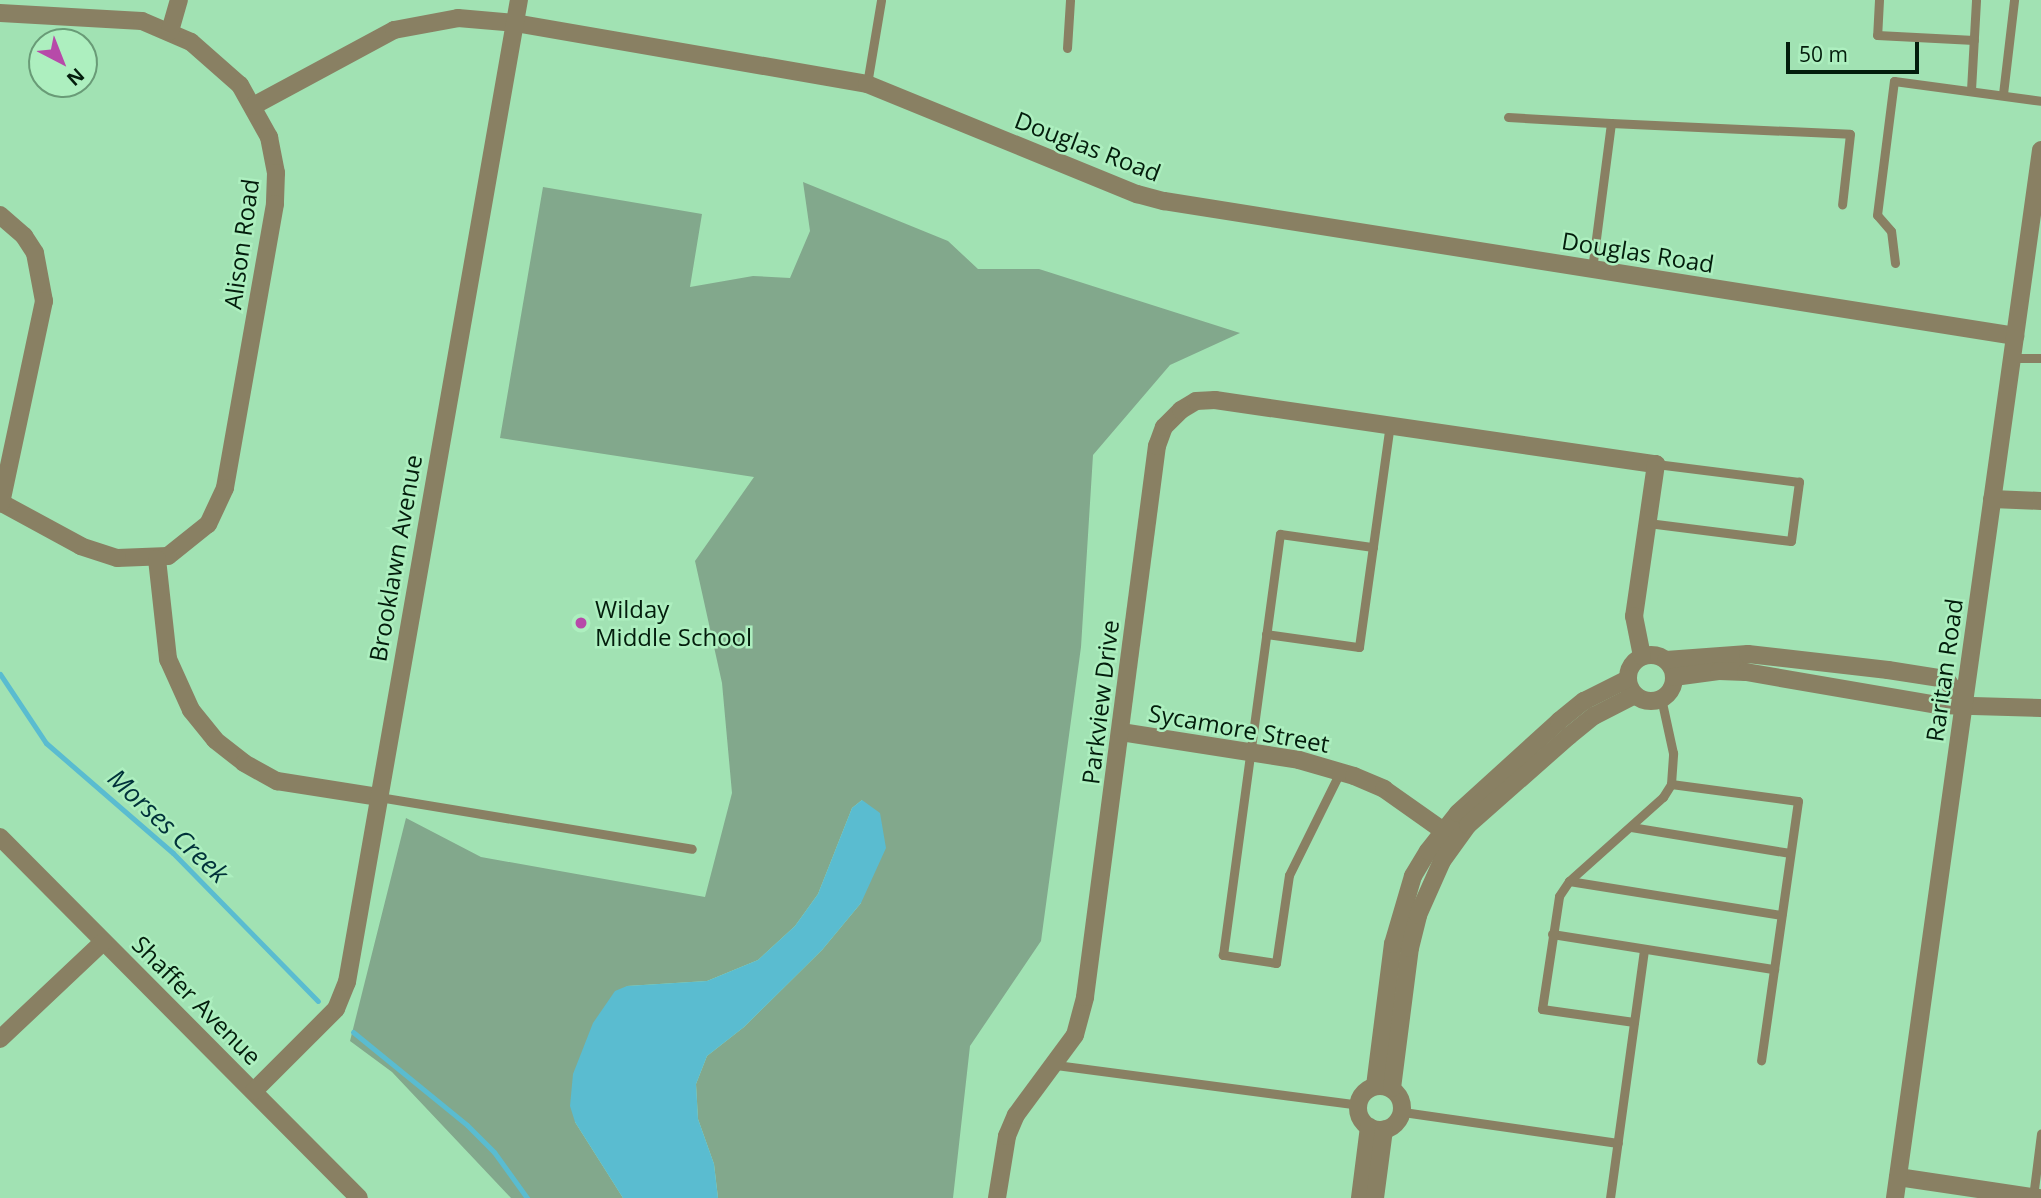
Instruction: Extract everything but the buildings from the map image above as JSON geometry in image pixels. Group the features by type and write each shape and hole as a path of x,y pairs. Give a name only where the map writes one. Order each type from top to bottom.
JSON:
{"street":[{"path":"170,31 179,0"},
{"name":"Brooklawn Avenue","path":"254,1091 336,1009 347,982 377,797 519,0"},
{"name":"Alison Road","path":"0,13 110,17 170,31 219,62 253,106 268,137 276,173 275,204 225,488 208,524 194,539 157,559"},
{"name":"Douglas Road","path":"253,106 394,30 458,18 515,23 867,84 1137,194 2015,336"},
{"name":"Raritan Road","path":"1895,1198 2015,336 2033,259 2041,150"},
{"path":"0,215 24,236 35,253 44,301 1,503 97,553 157,559 168,659 186,702 215,740 244,763 277,781 377,797"},
{"name":"Parkview Drive","path":"997,1198 1007,1136 1016,1115 1056,1065 1075,1034 1086,997 1157,446 1164,428 1196,401 1215,400 1390,424"},
{"path":"1390,424 1656,464 1634,616 1642,656"},
{"path":"1992,499 2041,501"},
{"path":"1674,677 1661,698 1647,701 1631,687 1631,665 1642,656 1666,660 1748,654 1946,679 1964,705"},
{"path":"1666,660 1674,677"},
{"path":"1861,692 1864,670"},
{"path":"1674,677 1746,673 1938,705 2041,708"},
{"path":"1383,1087 1402,906 1413,876 1559,721 1584,701 1631,687"},
{"name":"Sycamore Street","path":"1121,732 1250,751 1340,772 1384,789 1449,835"},
{"name":"Shaffer Avenue","path":"0,837 359,1198"},
{"path":"0,1040 103,942"},
{"path":"1376,1129 1359,1116 1358,1105 1362,1095 1383,1087"},
{"path":"1376,1129 1396,1124 1403,1112 1401,1098 1383,1087"},
{"path":"1360,1198 1376,1129"},
{"path":"1375,1198 1376,1129"},
{"path":"1898,1177 2036,1197"}],"lane":[{"path":"867,84 881,0"},
{"path":"1067,48 1070,0"},
{"path":"1879,0 1877,35 1974,40"},
{"path":"1971,90 1976,0"},
{"path":"2003,94 2014,0"},
{"path":"1895,263 1891,231 1877,215 1894,81 2041,101"},
{"path":"1508,117 1850,134 1842,205"},
{"path":"1592,269 1611,123"},
{"path":"2012,358 2041,358"},
{"path":"1266,634 1359,647 1390,424"},
{"path":"1648,523 1791,541 1799,482 1656,464"},
{"path":"1340,772 1289,874 1276,963 1223,955 1280,534 1373,547"},
{"path":"1634,1022 1542,1009 1559,896 1569,881 1631,827 1671,784 1673,753 1661,698"},
{"path":"1671,784 1798,801 1761,1060"},
{"path":"377,797 692,849"},
{"path":"1631,827 1790,853"},
{"path":"1569,881 1781,915"},
{"path":"1552,934 1774,969"},
{"path":"1610,1198 1644,949"},
{"path":"1056,1065 1358,1105"},
{"path":"1403,1112 1618,1143"},
{"path":"2036,1197 2041,1134"}],"green space":[{"path":"803,182 948,241 978,269 1039,269 1240,333 1170,365 1093,455 1081,647 1041,941 970,1046 953,1198 718,1198 714,1164 698,1119 696,1084 707,1056 744,1027 822,950 861,903 862,800 852,808 818,894 795,926 758,960 707,981 627,986 575,1122 623,1198 511,1198 392,1072 350,1041 406,818 481,857 705,897 732,793 722,683 695,561 754,477 500,438 543,187 702,214 690,287 753,276 790,278 810,231"}],"water":[{"path":"862,800 880,813 886,848 861,903 822,950 744,1027 707,1056 696,1084 698,1119 714,1164 718,1198 623,1198 575,1122 570,1106 573,1074 593,1023 615,991 627,986 707,981 758,960 795,926 818,894 852,808"}],"waterway":[{"name":"Morses Creek","path":"0,674 46,743 173,853 318,1001"},
{"name":"Morses Creek","path":"353,1032 467,1125 494,1152 527,1198"}],"place":[{"name":"Wilday Middle School","path":"581,623"}]}
